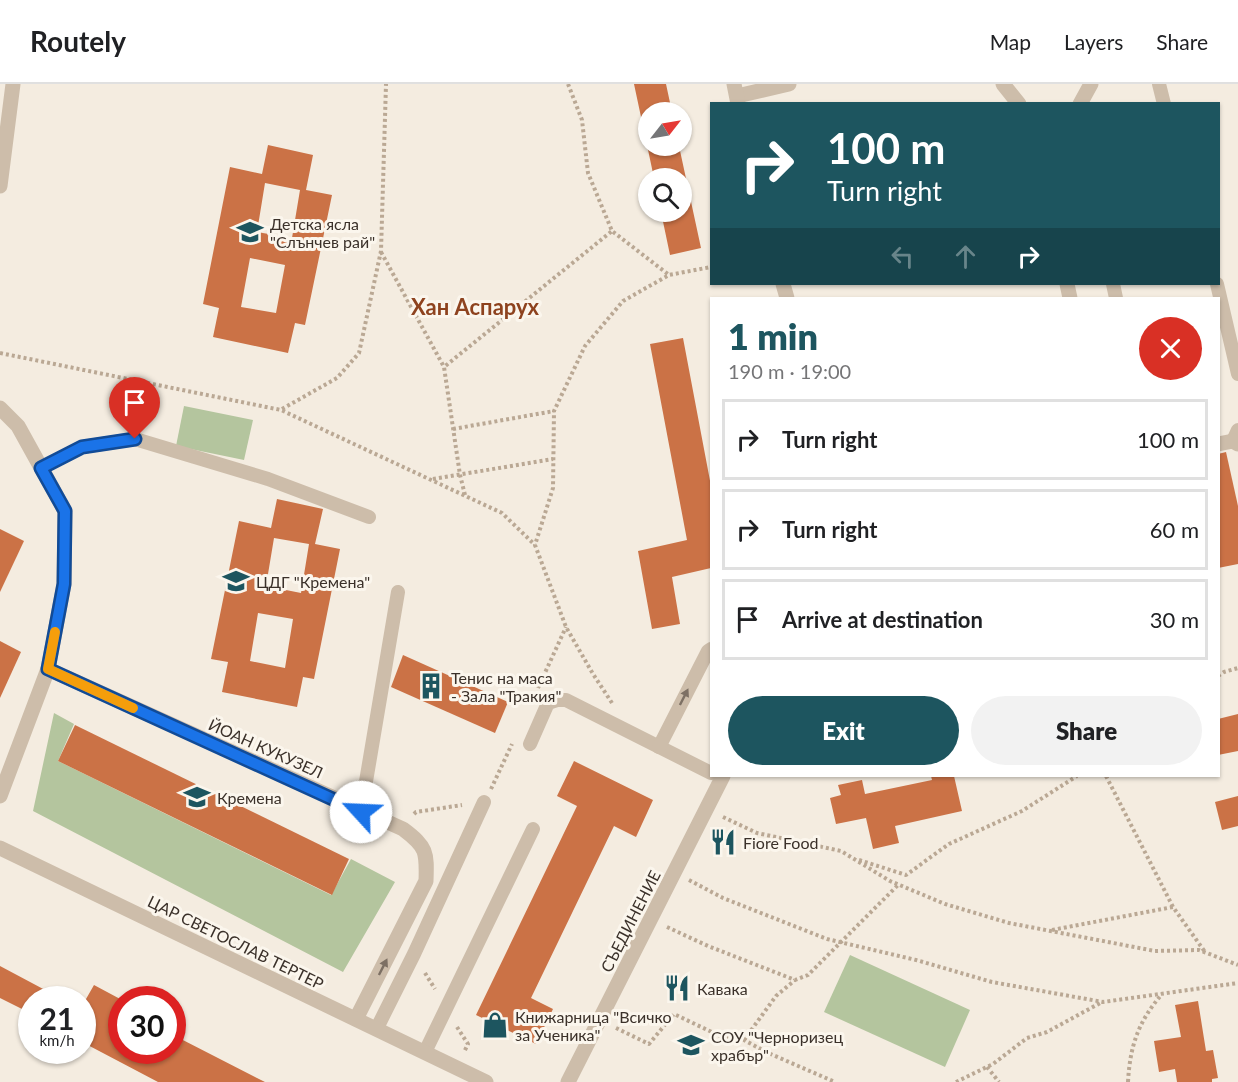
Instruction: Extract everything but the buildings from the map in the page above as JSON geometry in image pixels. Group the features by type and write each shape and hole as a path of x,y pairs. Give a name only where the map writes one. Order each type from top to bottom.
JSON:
{"street":[{"path":"0,186 13,84"},
{"path":"736,95 789,84"},
{"path":"1003,84 1017,102"},
{"path":"1081,102 1091,84"},
{"path":"0,408 18,426 65,511 64,584 48,669 0,796"},
{"name":"ЙОАН КУКУЗЕЛ","path":"48,669 361,812 404,829 418,841 427,857 426,881 356,1020"},
{"name":"СЪЕДИНЕНИЕ","path":"568,1082 706,809 717,777"},
{"name":"ЦАР СВЕТОСЛАВ ТЕРТЕР","path":"0,848 486,1082"}],"lane":[{"path":"1159,84 1164,102"},
{"path":"1217,285 1238,374"},
{"path":"41,468 82,447 135,439 268,479 369,517"},
{"path":"361,812 398,592"},
{"path":"659,747 710,650"},
{"path":"530,744 548,703 566,700 710,771"},
{"path":"377,1028 484,802"},
{"path":"425,1052 533,829"}],"path":[{"path":"281,410 337,378 359,354 381,251 386,84"},
{"path":"568,84 582,120 588,174 612,231 669,275"},
{"path":"444,367 612,231"},
{"path":"381,251 444,367 465,495"},
{"path":"535,545 553,488 554,411 585,346 623,301 669,275 710,267"},
{"path":"0,353 281,410 502,513 535,545 566,627 614,705"},
{"path":"453,429 554,411"},
{"path":"431,480 553,459"},
{"path":"1220,675 1238,668"},
{"path":"850,857 906,875 949,844 1022,811 1075,777"},
{"path":"1107,777 1173,908 1205,953"},
{"path":"404,829 416,812 484,802"},
{"path":"706,809 757,833 841,851 899,884 945,904 1009,923 1155,951 1199,950 1238,965"},
{"path":"674,873 723,898 827,939 916,960 992,982 1103,1002 1238,983"},
{"path":"744,1040 776,996 795,980 808,975 899,884"},
{"path":"1048,930 1173,908"},
{"path":"651,919 708,946 795,980"},
{"path":"1128,1082 1135,1034 1150,1007 1162,994"},
{"path":"956,1082 987,1067 1028,1038 1047,1032 1103,1002"},
{"path":"599,1020 649,1044 674,1014 720,1036 744,1040 765,1052 835,1082"},
{"path":"987,1067 999,1082"}],"green space":[{"path":"184,406 253,420 244,460 176,446"},
{"path":"54,713 74,724 58,761 331,895 351,859 395,882 343,972 33,811"},
{"path":"850,955 970,1010 945,1067 824,1012"}],"slow traffic":[{"path":"55,632 48,669 133,708"}],"place":[{"name":"Детска ясла \"Слънчев рай\"","path":"250,232"},
{"name":"ЦДГ \"Кремена\"","path":"236,581"},
{"name":"Тенис на маса - Зала \"Тракия\"","path":"431,686"},
{"name":"Кремена","path":"197,797"},
{"name":"Fiore Food","path":"723,842"},
{"name":"Кавака","path":"677,988"},
{"name":"Книжарница \"Всичко за Ученика\"","path":"495,1025"},
{"name":"СОУ \"Черноризец храбър\"","path":"691,1045"}],"district":[{"name":"Хан Аспарух","path":"475,306"}],"route":[{"path":"135,439 82,447 41,468 65,511 64,584 48,669 361,812"}]}
